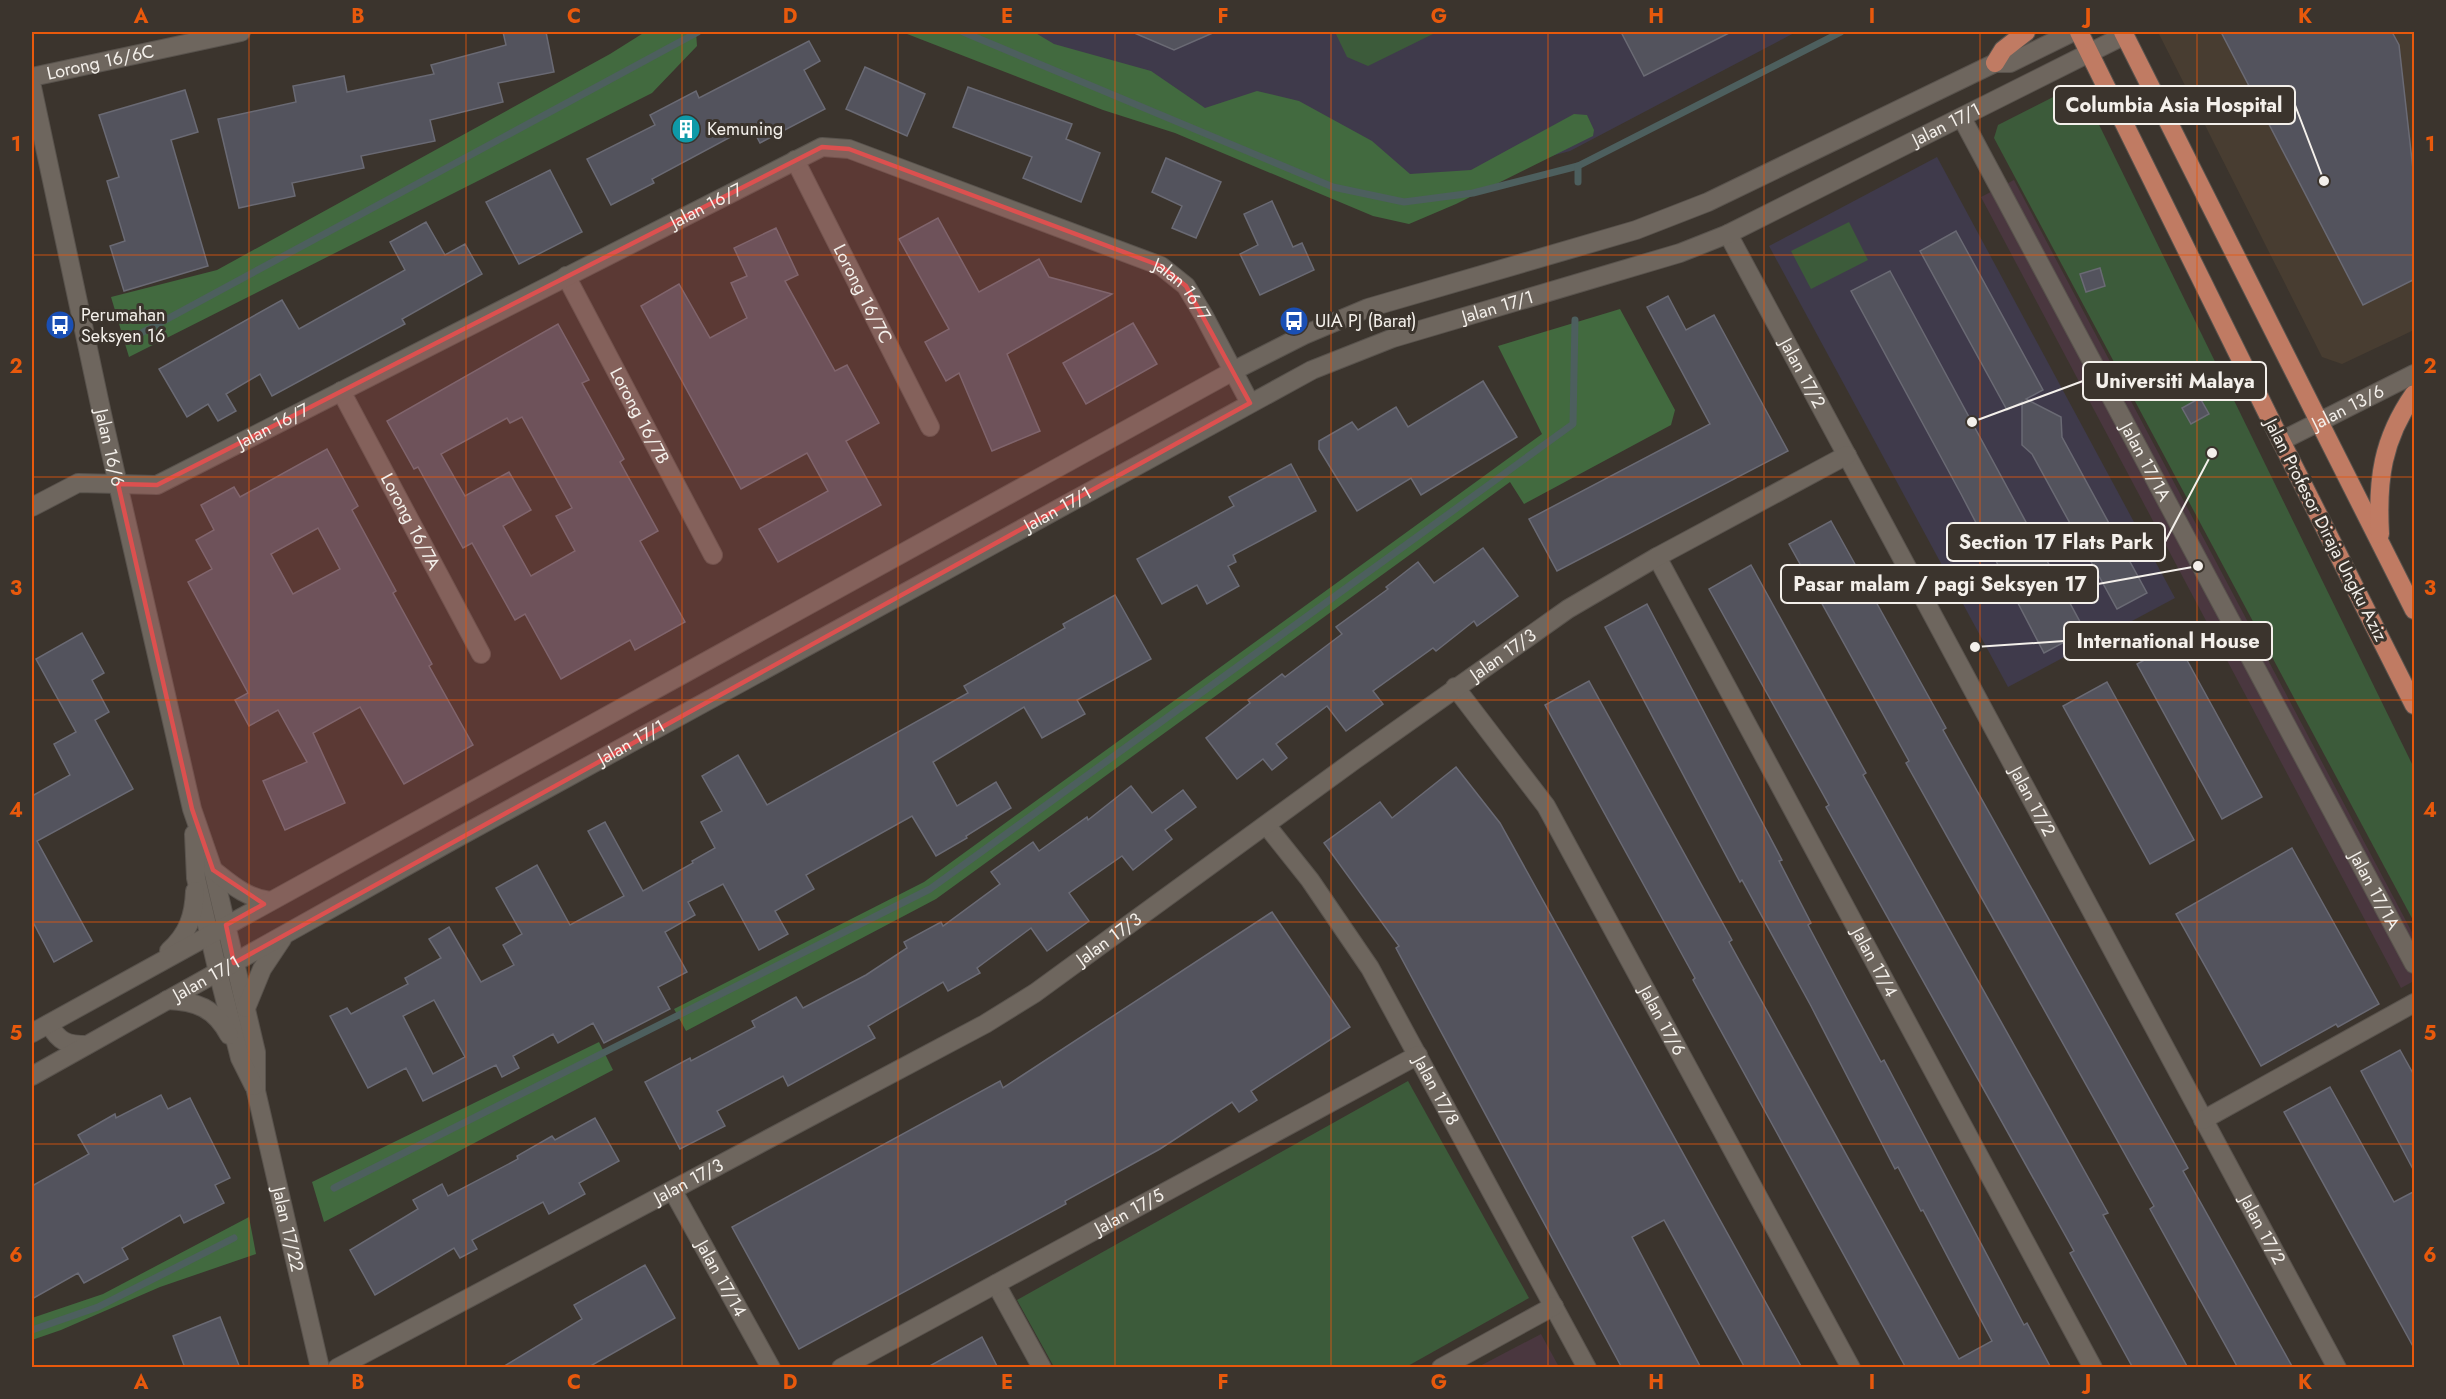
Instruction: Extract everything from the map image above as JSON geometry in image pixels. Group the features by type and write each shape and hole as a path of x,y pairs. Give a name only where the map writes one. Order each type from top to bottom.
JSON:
{"main road":[{"path":"1995,63 2003,50 2026,32"},
{"name":"Jalan Profesor Diraja Ungku Aziz","path":"2079,32 2281,441 2415,705"},
{"path":"2124,33 2415,610"},
{"path":"2380,542 2378,501 2381,469 2401,412 2415,394"}],"street":[{"name":"Lorong 16/6C","path":"32,77 241,32"},
{"name":"Jalan 17/1","path":"32,1033 1233,371 1304,335 1368,308 1636,230 1708,202 1995,63 2010,63 2073,32"},
{"name":"Jalan 17/1","path":"32,1076 284,934 1312,370 1382,342 1680,253 1728,234 1962,118 2090,53 2124,33"},
{"name":"Jalan 16/6","path":"32,87 118,484 192,808 204,874 218,929"},
{"name":"Jalan 17/1A","path":"1962,118 2415,964"},
{"name":"Jalan 16/7","path":"32,507 78,483 157,485 822,147 849,149 1161,266 1186,286 1250,403"},
{"name":"Lorong 16/7C","path":"795,160 930,427"},
{"name":"Jalan 17/2","path":"1728,234 2337,1368"},
{"name":"Lorong 16/7B","path":"566,276 713,555"},
{"name":"Jalan 13/6","path":"2281,441 2415,374"},
{"name":"Lorong 16/7A","path":"341,391 481,654"},
{"name":"Jalan 17/3","path":"337,1368 985,1024 1035,993 1268,826 1455,687 1568,609 1657,557 1847,455"},
{"name":"Jalan 17/4","path":"1657,557 2093,1368"},
{"name":"Jalan 17/6","path":"1455,687 1546,806 1851,1368"},
{"name":"Jalan 17/8","path":"1268,826 1310,880 1370,968 1587,1368"},
{"path":"149,968 181,940 189,925 204,874 255,899 270,901"},
{"name":"Jalan 17/22","path":"218,929 240,1058 256,1091 321,1368"},
{"path":"246,1008 262,969 284,934"},
{"name":"Jalan 17/22","path":"226,967 246,1008 256,1052 256,1091"},
{"path":"167,1000 188,1001 221,1020 240,1058"},
{"path":"2203,1120 2415,1003"},
{"path":"49,1024 56,1036 68,1045 87,1045"},
{"name":"Jalan 17/5","path":"841,1368 1418,1055"},
{"name":"Jalan 17/14","path":"673,1191 771,1368"},
{"path":"996,1284 1042,1368"},
{"path":"1441,1368 1554,1306"}],"highlighted area":[{"path":"822,147 849,149 1161,266 1186,286 1250,403 234,963 226,925 264,904 213,870 192,809 118,484 157,485"}],"shaded area":[{"path":"1002,32 1796,32 1570,151 1469,178 1403,184"},
{"path":"2158,32 2414,32 2414,330 2342,364 2322,357"},
{"path":"1937,157 2175,598 2008,687 1769,246"},
{"path":"2014,180 2414,936 2414,981 2401,988 1981,197"},
{"path":"1541,1334 1559,1367 1478,1367"}],"green space":[{"path":"645,32 696,32 697,46 652,93 129,357 111,297 217,270 610,54"},
{"path":"902,32 1034,32 1054,44 1151,71 1205,108 1257,91 1299,101 1372,141 1410,174 1471,170 1574,114 1587,115 1594,130 1593,136 1456,204 1409,224 1373,216 1175,133 1103,110"},
{"path":"1335,32 1437,32 1368,66 1347,57"},
{"path":"2069,89 2083,92 2414,768 2414,922 1994,138 1998,125"},
{"path":"1849,222 1868,260 1811,289 1791,251"},
{"path":"1620,309 1675,410 1671,425 1524,504 1510,482 936,899 686,1031 674,1009 924,882 1542,434 1498,346"},
{"path":"599,1042 613,1070 324,1222 312,1182"},
{"path":"1408,1081 1529,1298 1406,1367 1054,1367 1017,1300"},
{"path":"249,1217 256,1254 160,1287 61,1330 32,1340 32,1318 103,1294"}],"building":[{"path":"503,32 546,32 554,72 498,83 503,102 430,120 435,141 361,156 364,168 292,183 295,196 239,208 218,119 296,102 293,86 344,76 347,92 434,74 431,65 506,45"},
{"path":"1132,32 1215,32 1174,50"},
{"path":"1621,32 1731,32 1644,76"},
{"path":"2221,32 2392,32 2399,45 2415,187 2415,279 2363,305"},
{"path":"809,41 820,61 804,70 825,109 760,143 751,126 652,179 654,183 611,205 587,159 655,125 650,115 696,91 699,98"},
{"path":"865,67 925,94 907,136 846,109"},
{"path":"968,87 1072,124 1066,139 1100,153 1081,202 1023,178 1032,157 953,127"},
{"path":"185,90 198,132 171,140 208,266 124,291 110,246 125,241 107,181 119,177 99,115"},
{"path":"1166,158 1221,182 1196,238 1172,228 1182,206 1152,192"},
{"path":"550,170 582,232 519,264 486,202"},
{"path":"1272,201 1293,247 1302,243 1314,270 1260,295 1240,254 1258,245 1244,214"},
{"path":"938,218 979,292 1039,259 1049,277 1112,294 1007,354 1040,431 992,451 959,373 946,381 925,342 949,329 899,239"},
{"path":"426,222 445,255 465,244 482,274 402,319 405,324 272,396 260,374 226,394 236,411 218,421 208,404 187,417 159,369 282,300 299,329 405,270 390,242"},
{"path":"776,228 798,275 785,281 835,371 847,365 879,423 846,441 881,505 778,562 759,529 828,491 807,453 741,489 641,306 679,284 710,338 747,318 731,283 747,276 734,248"},
{"path":"1956,231 2043,390 2026,399 2061,417 2062,437 2147,593 2117,609 2032,454 2022,445 2022,402 2007,410 1920,251"},
{"path":"2100,268 2105,286 2086,292 2080,274"},
{"path":"1890,271 2085,631 2044,653 1851,291"},
{"path":"1668,296 1686,330 1714,315 1788,451 1557,571 1529,519 1710,424 1647,307"},
{"path":"1133,323 1157,364 1086,404 1063,363"},
{"path":"558,324 589,380 582,383 624,459 620,462 658,531 640,541 685,622 635,650 630,640 561,679 525,614 515,620 472,543 463,548 418,467 414,469 387,421","holes":["522,417 572,508 556,516 575,551 531,576 503,526 531,510 509,472 465,496 441,454 507,418 510,423"]},
{"path":"1483,381 1517,437 1421,495 1411,478 1357,511 1319,449 1319,441 1352,422 1358,430 1396,407 1408,427"},
{"path":"2200,398 2209,414 2191,424 2182,408"},
{"path":"327,449 358,506 352,510 396,591 393,593 432,664 429,666 473,745 404,784 360,707 313,733 345,803 285,830 263,781 307,762 278,710 249,726 235,700 248,693 188,582 212,569 196,540 214,530 201,505 234,487 240,497","holes":["318,528 340,569 293,594 271,554"]},
{"path":"1291,464 1316,511 1233,555 1236,562 1228,566 1239,586 1207,604 1197,585 1162,604 1137,559 1234,506 1229,497"},
{"path":"1831,521 1946,728 1943,730 2188,1168 2183,1171 2293,1368 2238,1368 2150,1209 2154,1206 1906,763 1909,761 1789,544"},
{"path":"1483,548 1518,596 1477,626 1474,621 1436,651 1433,648 1373,691 1383,704 1346,731 1327,706 1276,744 1287,758 1272,770 1263,759 1237,779 1206,738 1250,703 1248,700 1282,674 1285,677 1342,634 1336,627 1388,589 1386,587 1418,562 1434,583"},
{"path":"1751,565 1866,773 1863,775 2108,1213 2103,1215 2188,1368 2133,1368 2070,1253 2074,1251 1826,807 1829,805 1709,589"},
{"path":"1115,595 1151,659 1077,700 1085,714 1042,738 1024,707 933,762 957,806 996,782 1011,808 966,836 967,838 936,856 912,816 806,875 814,889 775,911 788,934 759,950 723,884 688,902 695,915 665,932 687,972 658,987 670,1009 604,1043 593,1023 558,1043 553,1034 513,1056 519,1068 502,1077 496,1065 423,1101 406,1068 368,1088 330,1016 347,1008 351,1014 408,984 405,978 441,958 429,939 449,927 481,982 514,965 503,945 522,934 496,888 537,865 570,925 624,896 588,831 605,822 643,891 715,848 701,822 722,811 702,776 738,755 767,805 968,693 964,686 1065,628 1063,624","holes":["434,1000 465,1057 433,1074 403,1016"]},
{"path":"1647,604 1782,860 1779,861 1811,923 1808,925 1846,997 1881,1062 1884,1060 2024,1325 2027,1323 2051,1368 1906,1368 1545,705 1589,681 1732,940 1729,942 1959,1359 1992,1341 1923,1210 1921,1211 1898,1167 1895,1169 1811,1006 1742,880 1740,882 1605,627"},
{"path":"82,633 104,673 92,680 109,712 95,720 133,789 37,841 92,941 54,962 32,920 32,796 70,775 54,744 76,732 36,659"},
{"path":"2177,642 2262,797 2222,819 2137,664"},
{"path":"2107,682 2194,840 2150,864 2063,706"},
{"path":"1456,767 1500,823 1802,1368 1745,1368 1664,1220 1632,1237 1701,1368 1622,1368 1396,948 1399,946 1324,843 1380,802 1392,818"},
{"path":"1131,786 1152,813 1183,790 1196,807 1165,830 1172,839 1133,870 1122,856 1069,893 1089,921 1047,951 1031,928 977,968 980,973 948,991 943,982 868,1026 875,1038 788,1086 783,1076 717,1111 725,1126 680,1149 645,1082 755,1027 752,1021 796,997 803,1008 866,975 907,948 904,942 941,922 943,926 1000,884 991,872 1033,842 1039,851 1087,817 1088,820"},
{"path":"2292,848 2379,1004 2338,1027 2336,1024 2261,1066 2176,914"},
{"path":"1272,912 1350,1027 1251,1091 1257,1100 1239,1112 1232,1102 1160,1149 1065,1201 1066,1204 799,1349 732,1227 1000,1081 1003,1088"},
{"path":"2400,1050 2415,1077 2415,1173 2361,1071"},
{"path":"2330,1087 2394,1202 2415,1191 2415,1350 2284,1112"},
{"path":"161,1095 168,1109 190,1098 230,1178 215,1185 224,1203 184,1223 180,1215 122,1248 128,1259 84,1283 78,1273 32,1299 32,1186 89,1154 78,1135 115,1114 116,1118"},
{"path":"595,1118 619,1161 579,1183 585,1194 549,1214 543,1202 472,1240 477,1249 460,1258 454,1248 375,1295 350,1250 418,1209 413,1200 442,1184 448,1196 518,1159 517,1156 552,1136 555,1140"},
{"path":"645,1265 675,1318 587,1368 501,1368 582,1319 574,1305"},
{"path":"220,1317 240,1368 185,1368 173,1336"},
{"path":"982,1337 998,1368 926,1368"}],"waterway":[{"path":"132,338 698,32"},
{"path":"963,32 1333,187 1404,202 1473,193 1578,166 1841,32"},
{"path":"1578,166 1578,182"},
{"path":"334,1188 930,889 1573,424 1575,320"},
{"path":"32,1330 98,1307 234,1238"}],"place":[{"name":"Kemuning","path":"686,129"},
{"name":"Columbia Asia Hospital","path":"2324,181"},
{"name":"UIA PJ (Barat)","path":"1294,321"},
{"name":"Perumahan Seksyen 16","path":"60,325"},
{"name":"Universiti Malaya","path":"1972,422"},
{"name":"Section 17 Flats Park","path":"2212,453"},
{"name":"Pasar malam / pagi Seksyen 17","path":"2198,566"},
{"name":"International House","path":"1975,647"}]}
